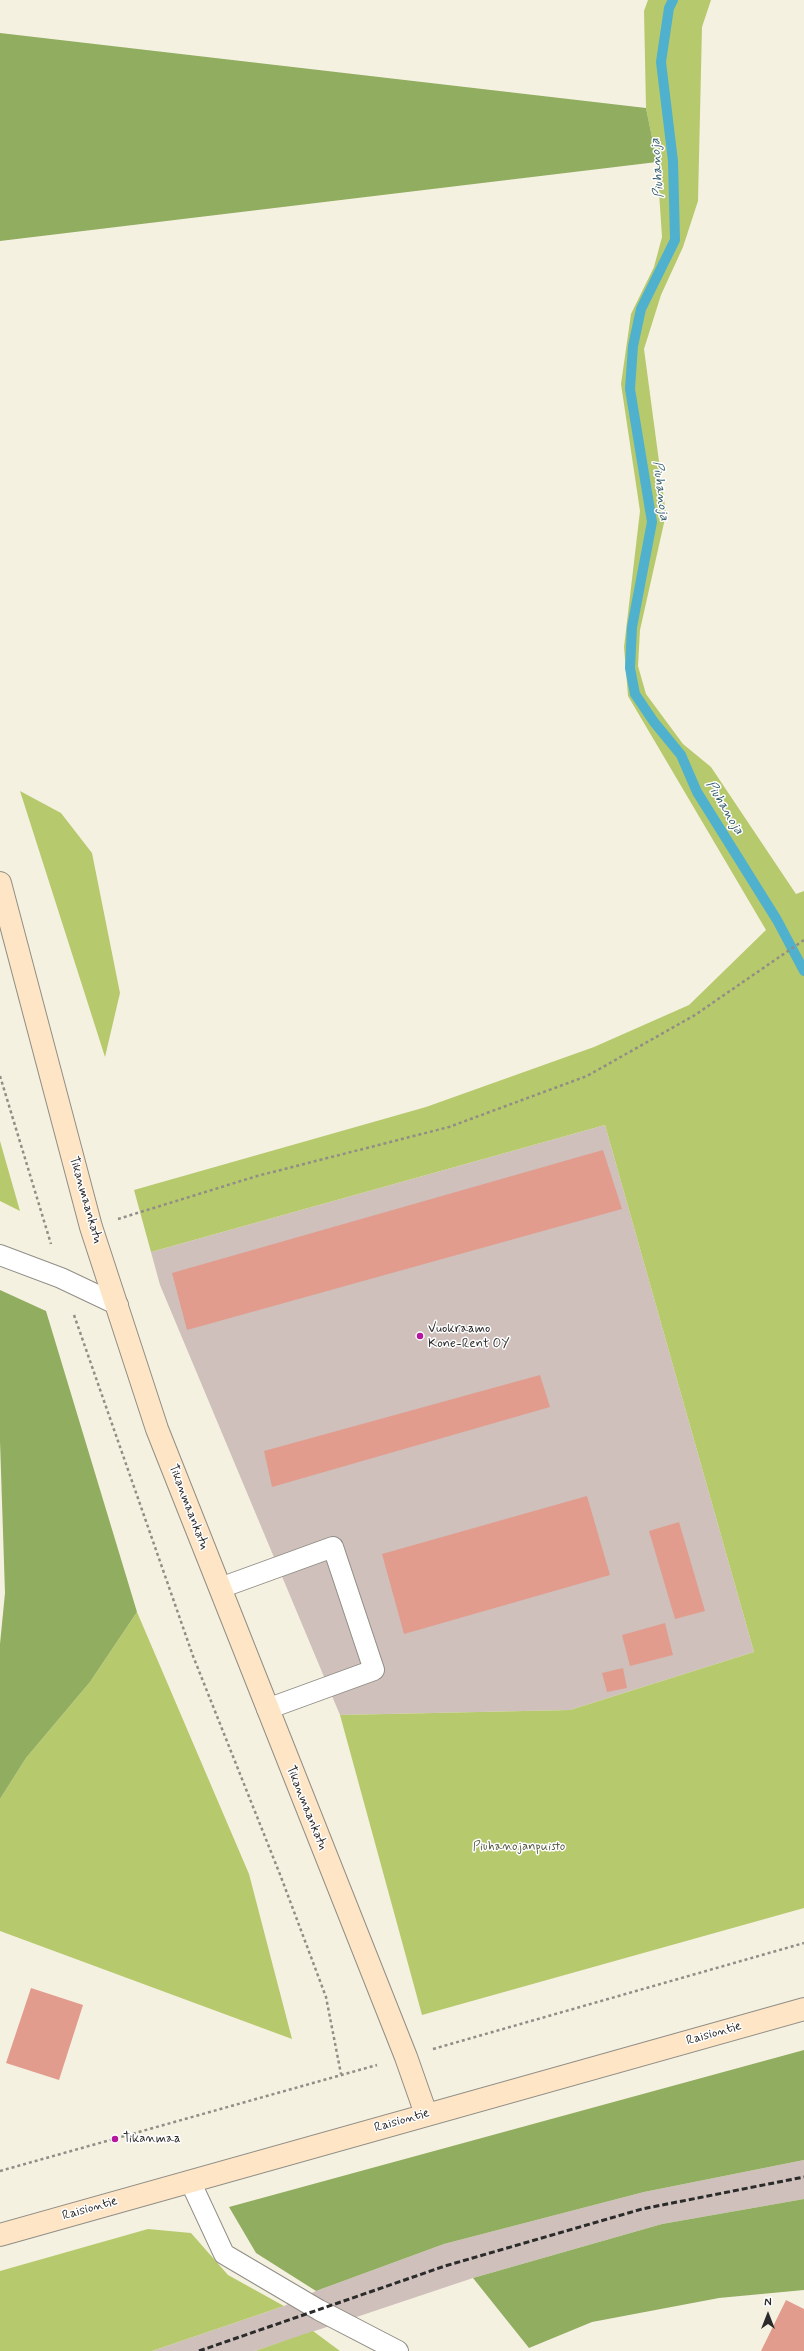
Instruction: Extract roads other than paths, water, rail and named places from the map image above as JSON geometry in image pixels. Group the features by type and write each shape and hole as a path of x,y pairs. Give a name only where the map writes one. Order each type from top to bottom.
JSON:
{"street":[{"name":"Tikanmaankatu","path":"0,883 91,1227 118,1305 157,1429 403,2050 426,2114"},
{"name":"Raisiontie","path":"0,2235 426,2114 804,2009"}],"lane":[{"path":"0,1255 61,1278 118,1305"},
{"path":"220,1588 333,1547 374,1670 267,1709"},
{"path":"190,2181 224,2254 319,2310 398,2351"}],"waterway":[{"name":"Piuhanoja","path":"673,0 669,8 661,62 673,161 675,240 641,309 633,346 630,389 652,522 632,627 630,668 635,694 654,722 681,755 697,792 777,920 804,971"}],"railway":[{"path":"199,2351 445,2266 642,2209 804,2177"}],"place":[{"name":"Vuokraamo Kone-Rent OY","path":"420,1336"},
{"name":"Tikanmaa","path":"115,2139"}],"park label":[{"name":"Piuhanojanpuisto","path":"519,1847"}]}
